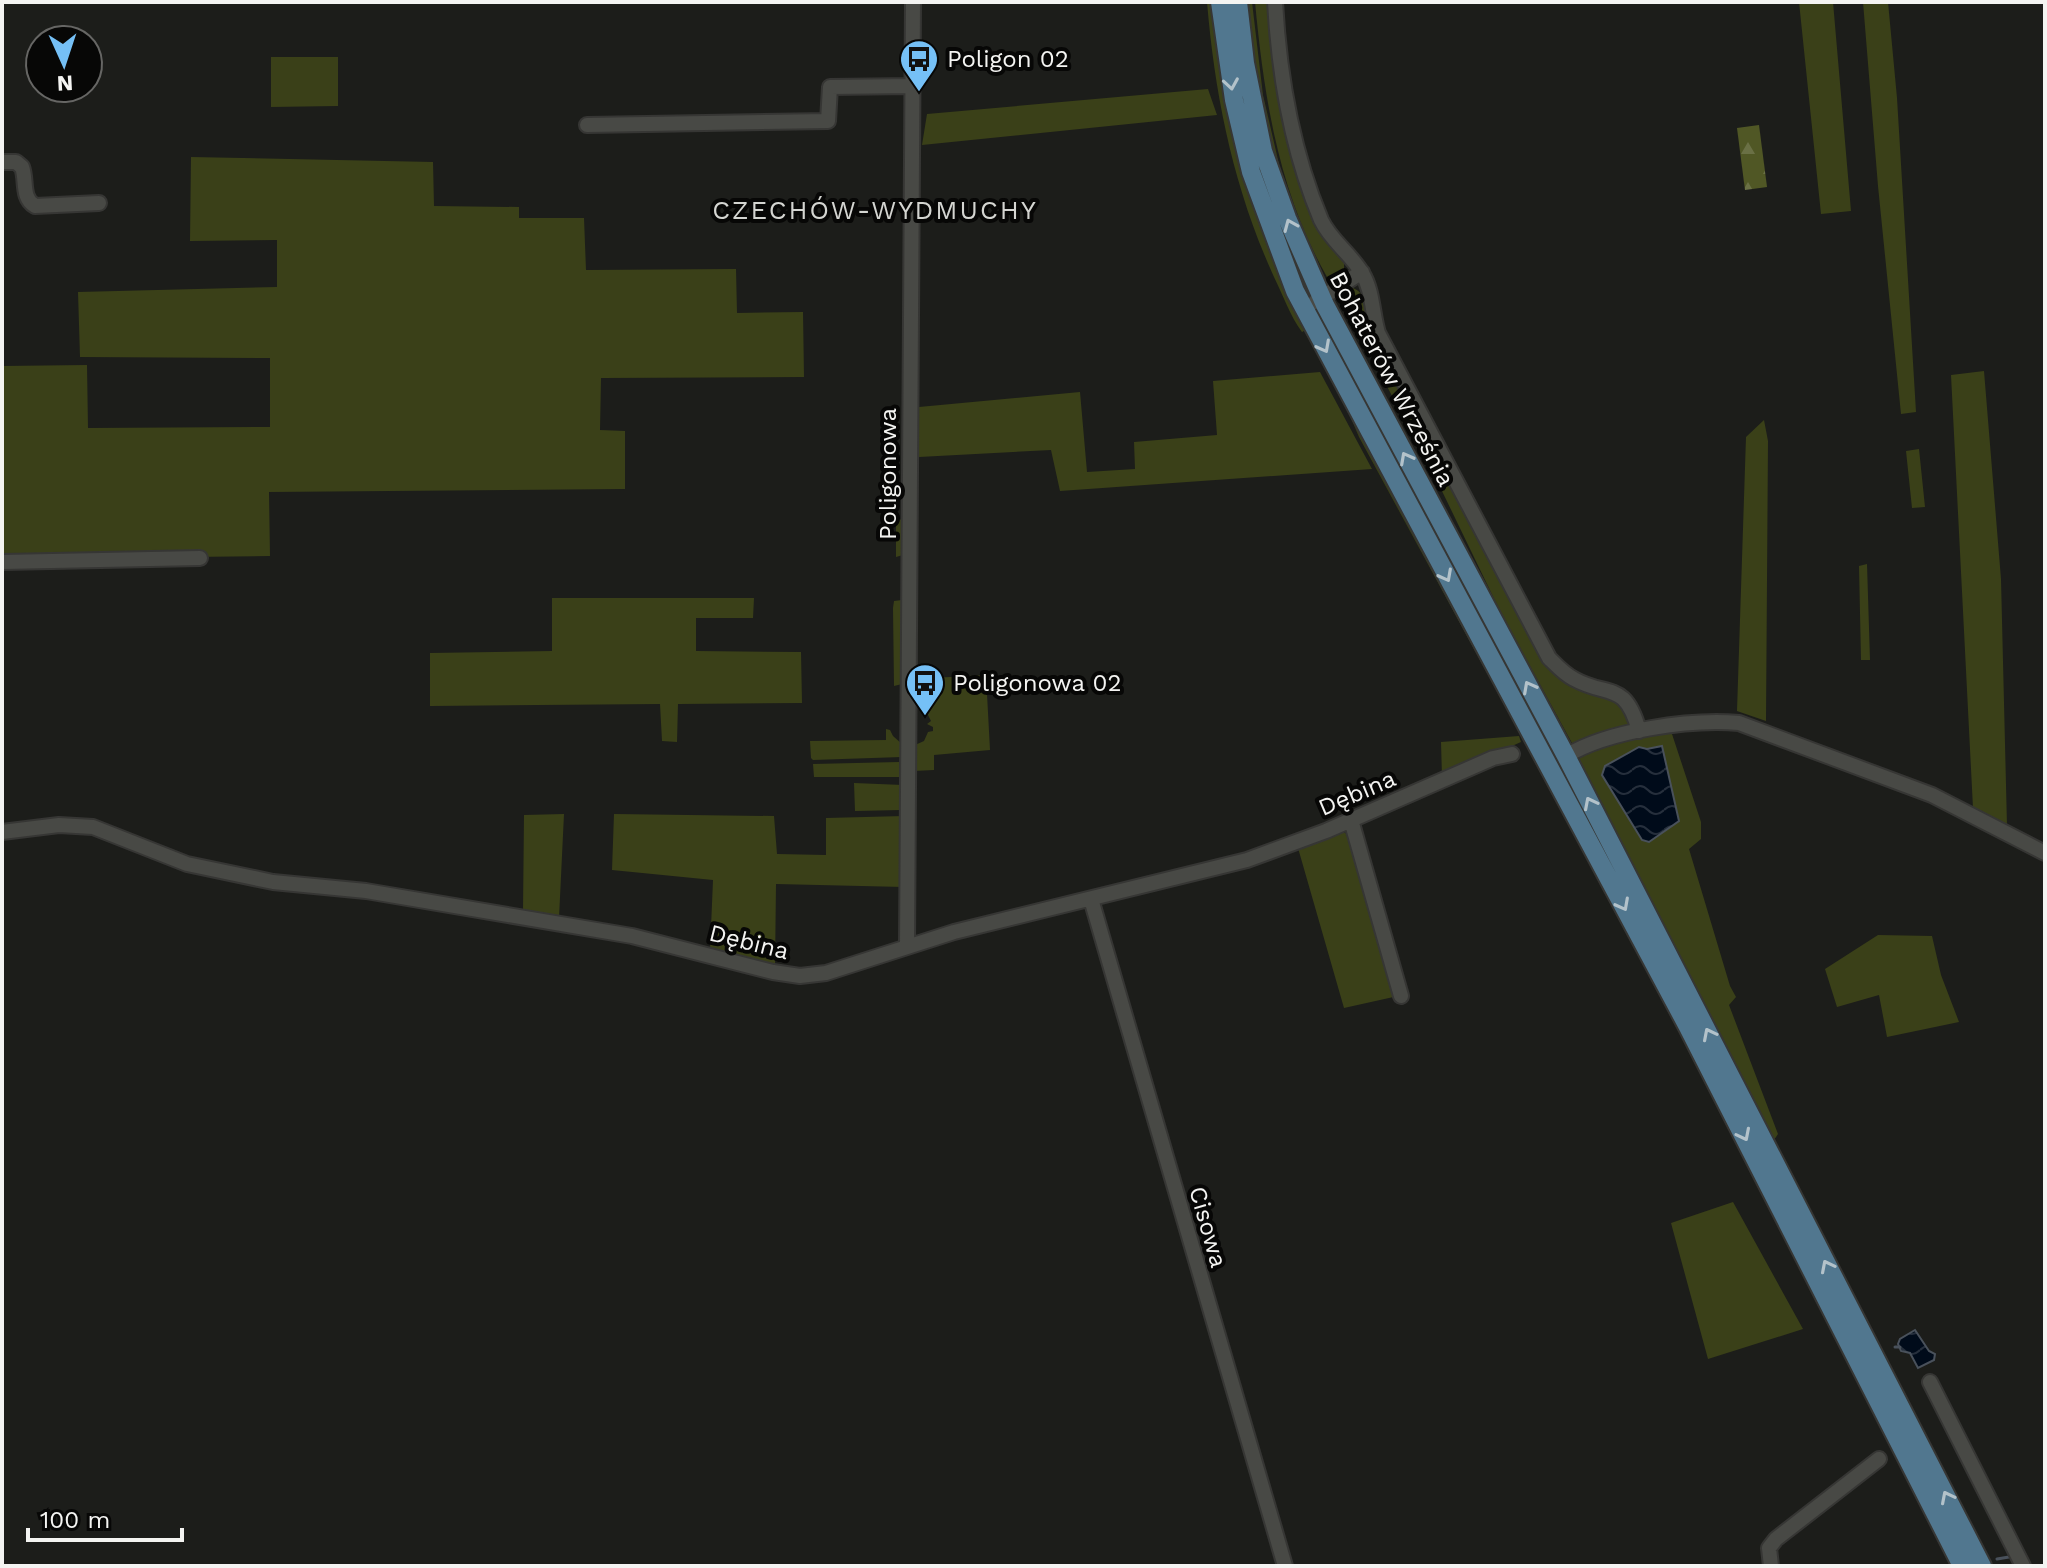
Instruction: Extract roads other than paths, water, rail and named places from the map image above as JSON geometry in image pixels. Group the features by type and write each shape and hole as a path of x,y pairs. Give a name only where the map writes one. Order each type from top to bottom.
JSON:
{"main road":[{"name":"Bohaterów Września","path":"1220,2 1234,100 1251,172 1267,220 1304,308 1688,1027 1962,1566"},
{"name":"Bohaterów Września","path":"1238,2 1245,63 1263,151 1287,218 1322,298 1566,756 1982,1566"}],"street":[{"name":"Poligonowa","path":"913,2 909,928 914,944"},
{"path":"1275,2 1284,90 1306,177 1324,226 1362,272 1370,288 1372,314 1378,333 1549,658 1575,680 1610,689 1625,701 1632,709 1639,731"},
{"path":"587,125 828,121 830,87 912,86"},
{"path":"2,162 16,162 22,167 26,196 35,206 99,203"},
{"path":"1304,308 1362,272"},
{"path":"2,562 200,558"},
{"path":"1566,756 1597,740 1639,731 1718,721 1739,723 1932,795 2045,853"},
{"name":"Dębina","path":"2,832 59,825 93,827 187,864 267,881 358,890 632,936 788,975 826,973 914,944 1247,860 1351,820 1493,758 1512,754"},
{"path":"1351,820 1401,996"},
{"name":"Cisowa","path":"1091,899 1285,1566"},
{"path":"1930,1382 2023,1566"},
{"path":"1769,1561 1769,1548 1776,1539 1879,1459"}],"water":[{"path":"1662,746 1679,821 1649,842 1642,840 1602,775 1605,766 1639,747"},
{"path":"1915,1330 1929,1351 1935,1354 1934,1360 1918,1368 1910,1353 1901,1351 1898,1344 1900,1339"}],"waterway":[{"path":"1895,1347 1900,1347"},
{"path":"1997,1559 2009,1557"}],"place":[{"name":"Poligon 02","path":"919,93"},
{"name":"Poligonowa 02","path":"925,717"}],"district":[{"name":"CZECHÓW-WYDMUCHY","path":"875,210"}]}
